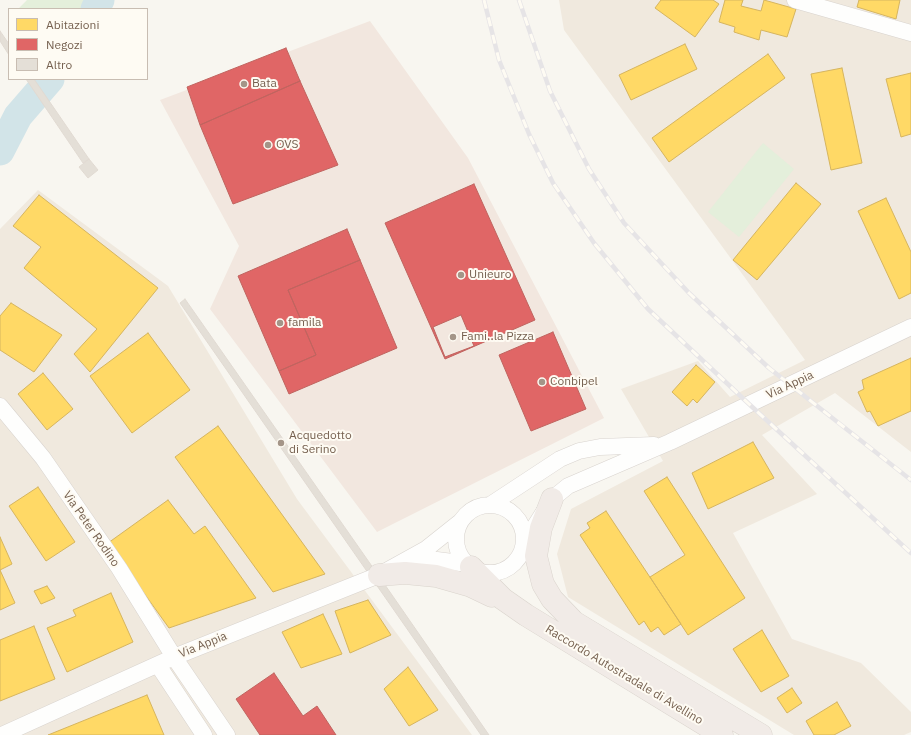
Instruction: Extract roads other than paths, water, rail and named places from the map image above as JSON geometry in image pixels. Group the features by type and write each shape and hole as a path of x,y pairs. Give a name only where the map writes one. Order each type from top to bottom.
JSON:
{"highway":[{"path":"552,499 540,528 536,556 538,569 543,584 552,599 574,622"},
{"path":"523,546 536,591 540,599 554,613 563,619 574,622"},
{"path":"469,565 503,599"},
{"path":"379,575 405,573 436,576 472,586 488,595 503,599"},
{"name":"Raccordo Autostradale di Avellino","path":"503,599 526,615 722,735"},
{"name":"Raccordo Autostradale di Avellino","path":"574,622 761,735"}],"street":[{"path":"795,0 911,33"},
{"name":"Via Appia","path":"407,560 429,559 469,565 481,571 492,572 503,570 515,562 523,546 552,499 568,486 670,442 911,327"},
{"name":"Via Peter Rodino","path":"0,406 47,465 118,568 174,657 227,735"},
{"name":"Via Appia","path":"2,735 174,657 379,575 407,560 442,538 470,511 478,507 490,505 560,459 580,451 600,447 649,445 670,442"},
{"path":"490,505 501,506 511,512 519,521 523,531 523,546"},
{"path":"460,522 456,540 458,550 469,565"},
{"path":"158,665 204,735"}],"waterway":[{"path":"96,8 100,0"},
{"path":"0,151 18,116 49,80"}],"railway":[{"path":"484,0 499,60 529,134 553,183 594,243 648,309 911,553"},
{"path":"519,0 550,91 589,169 624,223 689,293 769,368 911,480"}],"place":[{"name":"Bata","path":"244,84"},
{"name":"OVS","path":"268,145"},
{"name":"Unieuro","path":"461,275"},
{"name":"famila","path":"280,323"},
{"name":"Fami..la Pizza","path":"453,337"},
{"name":"Conbipel","path":"542,382"},
{"name":"Acquedotto di Serino","path":"281,443"}]}
